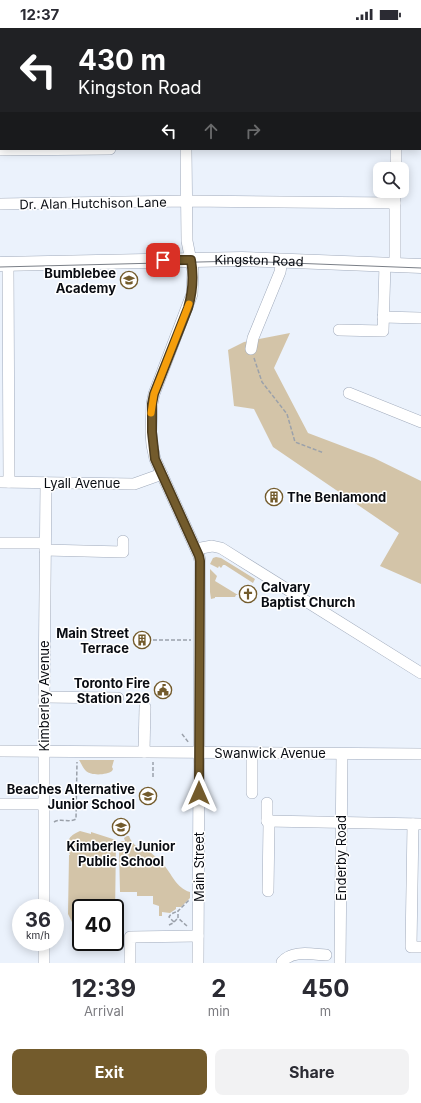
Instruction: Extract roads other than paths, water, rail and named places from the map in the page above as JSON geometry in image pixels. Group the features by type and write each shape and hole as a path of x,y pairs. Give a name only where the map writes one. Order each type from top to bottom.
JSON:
{"main road":[{"name":"Kingston Road","path":"4,264 191,260 282,260 421,266"}],"street":[{"name":"Main Street","path":"186,150 187,241 194,277 192,294 188,308 154,394 152,404 152,445 155,459 200,561 198,963"},
{"path":"396,150 396,162"},
{"path":"339,330 383,331 383,317 390,265 395,198"},
{"name":"Dr. Alan Hutchison Lane","path":"0,204 187,201 395,203"},
{"path":"251,349 252,338 280,272 282,260"},
{"path":"4,264 4,482"},
{"path":"383,317 420,318"},
{"path":"349,393 421,422"},
{"name":"Lyall Avenue","path":"4,482 134,484 162,474"},
{"name":"Kimberley Avenue","path":"44,899 46,483"},
{"path":"0,543 123,552 123,541"},
{"path":"196,549 212,546 221,548 421,673"},
{"path":"44,697 118,698"},
{"path":"145,707 149,755"},
{"name":"Swanwick Avenue","path":"0,751 149,755 199,752 421,754"},
{"path":"252,753 252,793"},
{"name":"Enderby Road","path":"340,959 342,754"},
{"path":"267,803 268,891"},
{"path":"0,804 44,804"},
{"path":"267,821 417,824 411,947 421,948"},
{"path":"130,963 130,937 198,936"},
{"path":"44,951 44,963"},
{"path":"282,962 287,956 297,954 326,959 340,959"}],"tram line":[{"path":"0,267 239,261 421,268"}],"place":[{"name":"Bumblebee Academy","path":"129,280"},
{"name":"The Benlamond","path":"274,497"},
{"name":"Calvary Baptist Church","path":"248,594"},
{"name":"Main Street Terrace","path":"142,640"},
{"name":"Toronto Fire Station 226","path":"163,690"},
{"name":"Beaches Alternative Junior School","path":"148,796"},
{"name":"Kimberley Junior Public School","path":"121,827"}]}
